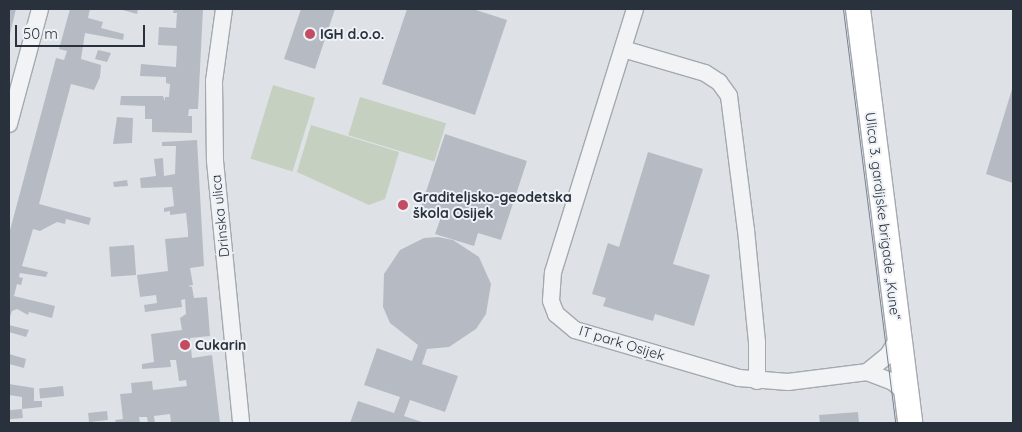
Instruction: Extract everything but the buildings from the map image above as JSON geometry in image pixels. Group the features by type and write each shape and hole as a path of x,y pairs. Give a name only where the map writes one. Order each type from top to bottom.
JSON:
{"street":[{"path":"9,124 40,9"},
{"name":"Drinska ulica","path":"224,9 214,81 215,161 241,423"},
{"name":"IT park Osijek","path":"635,9 553,272 550,301 563,323 575,330 721,374 757,381 788,382 867,372 893,382 906,394"},
{"name":"Ulica 3. gardijske brigade „Kune“","path":"858,9 910,423"},
{"path":"623,49 705,73 719,82 728,96 747,239 757,342 757,381"},
{"path":"867,372 888,355 899,337"}],"green space":[{"path":"273,85 315,98 293,171 250,159"},
{"path":"360,97 446,123 434,162 348,135"},
{"path":"311,125 399,152 385,199 369,205 297,172"}],"tram line":[{"path":"843,9 895,423"}],"place":[{"name":"IGH d.o.o.","path":"310,34"},
{"name":"Graditeljsko-geodetska škola Osijek","path":"403,205"},
{"name":"Cukarin","path":"185,345"}]}
